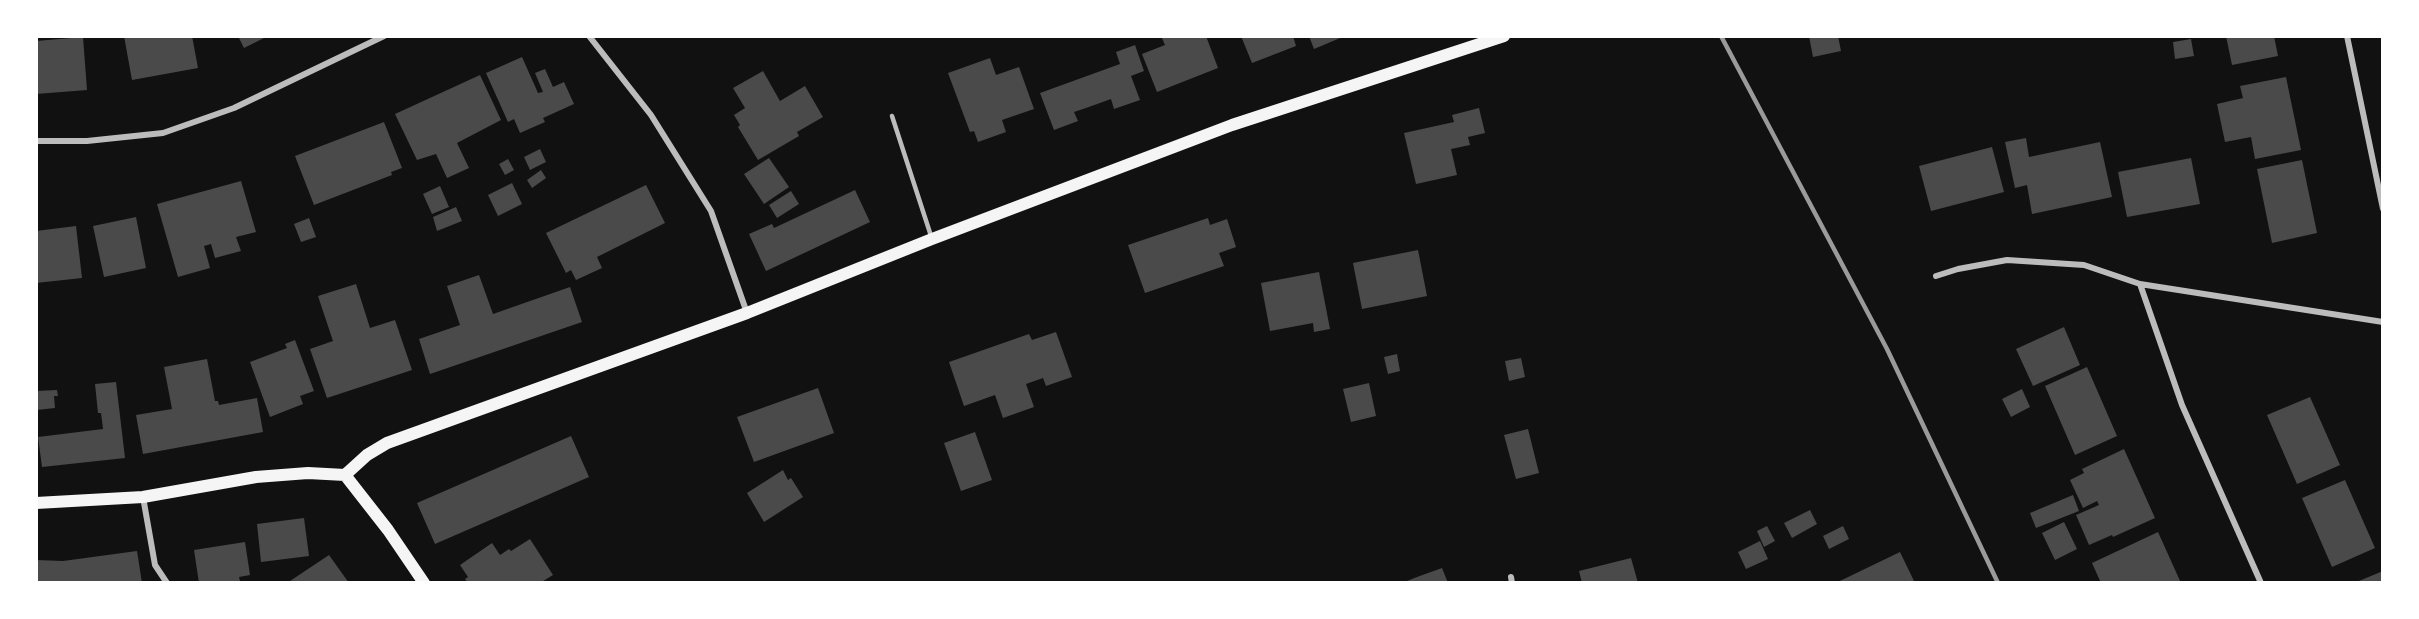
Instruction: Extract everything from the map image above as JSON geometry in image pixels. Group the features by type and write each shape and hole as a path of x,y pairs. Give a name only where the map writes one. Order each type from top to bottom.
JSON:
{"main road":[{"path":"36,503 142,497 256,477 308,473 345,475 367,455 387,443 747,313 932,239 1232,125 1504,36"},
{"path":"345,475 388,530 424,583"}],"street":[{"path":"36,141 87,141 163,133 234,108 384,36"},
{"path":"589,36 651,115 711,211 747,313"},
{"path":"2347,36 2383,209"},
{"path":"1936,276 1958,269 2007,260 2084,265 2140,284 2383,322"},
{"path":"2140,284 2182,405 2261,583"},
{"path":"142,497 155,565 166,583"}],"lane":[{"path":"892,116 932,239"}],"building":[{"path":"124,36 192,36 198,68 132,80"},
{"path":"238,36 268,36 244,48"},
{"path":"1161,36 1206,36 1218,68 1157,92 1142,54 1165,45"},
{"path":"1241,36 1293,36 1296,46 1252,63"},
{"path":"1309,36 1345,36 1314,49"},
{"path":"1809,36 1838,36 1841,51 1813,57"},
{"path":"2226,36 2274,36 2278,56 2232,65"},
{"path":"83,37 87,90 36,94 36,41"},
{"path":"2191,39 2194,56 2175,59 2173,42"},
{"path":"1135,45 1144,71 1131,76 1140,100 1114,109 1111,99 1074,112 1078,121 1054,130 1040,93 1120,64 1116,52"},
{"path":"522,57 538,93 543,92 535,73 545,69 553,87 564,82 574,104 543,118 545,122 520,133 514,119 508,122 486,73"},
{"path":"990,58 996,75 1019,67 1034,109 1002,120 1006,132 978,142 974,131 970,132 948,73"},
{"path":"763,71 780,101 805,86 823,117 797,132 799,136 758,160 738,127 740,125 734,115 745,108 733,88"},
{"path":"480,75 501,120 457,143 469,168 447,178 436,154 417,160 395,114"},
{"path":"2286,77 2301,150 2255,159 2251,137 2225,142 2217,104 2243,98 2240,86"},
{"path":"1479,108 1485,133 1468,137 1470,145 1451,149 1457,175 1416,184 1404,133 1454,122 1452,115"},
{"path":"384,122 402,168 391,172 392,175 314,205 295,156"},
{"path":"2026,138 2029,157 2100,142 2112,197 2032,214 2027,185 2015,188 2005,142"},
{"path":"1992,147 2004,192 1931,211 1919,166"},
{"path":"540,149 546,162 530,170 524,157"},
{"path":"769,158 789,187 764,204 744,174"},
{"path":"2191,158 2200,204 2127,217 2118,172"},
{"path":"508,159 514,170 505,175 499,164"},
{"path":"2302,160 2317,233 2272,243 2257,169"},
{"path":"541,170 546,178 532,188 527,180"},
{"path":"241,181 256,232 236,237 241,251 215,258 211,244 204,246 210,268 178,277 157,204"},
{"path":"512,183 522,204 498,216 488,195"},
{"path":"646,185 665,223 597,257 602,268 576,280 571,270 566,273 546,233"},
{"path":"440,186 449,207 432,214 423,194"},
{"path":"855,190 870,222 766,271 749,234 772,224 774,228"},
{"path":"791,191 799,204 777,218 769,205"},
{"path":"456,207 462,221 437,231 433,217"},
{"path":"136,217 146,268 104,277 93,226"},
{"path":"309,218 316,237 301,242 294,224"},
{"path":"1208,218 1210,225 1227,219 1236,247 1219,253 1224,266 1145,293 1128,245"},
{"path":"76,226 82,278 36,283 36,231"},
{"path":"1418,250 1427,296 1362,309 1353,263"},
{"path":"1319,272 1330,329 1314,332 1313,323 1270,331 1261,283"},
{"path":"479,275 493,314 570,287 582,322 430,374 419,339 460,325 447,286"},
{"path":"356,284 370,328 395,320 412,370 327,398 310,349 333,341 318,296"},
{"path":"2064,327 2080,365 2033,386 2016,349"},
{"path":"1056,332 1072,377 1046,386 1043,378 1026,384 1034,407 1003,418 995,395 964,406 949,362 1029,334 1032,340"},
{"path":"295,340 314,391 300,396 303,404 270,417 250,362 287,348 285,344"},
{"path":"1397,354 1400,371 1388,374 1384,357"},
{"path":"1521,358 1525,377 1509,381 1505,361"},
{"path":"207,359 215,401 218,401 219,405 257,398 263,432 143,454 136,415 172,409 164,367"},
{"path":"2087,367 2117,436 2075,455 2045,386"},
{"path":"116,382 125,458 42,467 38,437 103,429 101,413 98,413 95,384"},
{"path":"1369,383 1376,416 1351,422 1343,389"},
{"path":"818,388 834,433 754,462 737,417"},
{"path":"2022,389 2030,407 2011,417 2002,399"},
{"path":"57,390 58,396 54,396 55,408 37,410 36,391"},
{"path":"2310,397 2340,465 2297,484 2267,415"},
{"path":"1528,429 1539,473 1516,479 1504,435"},
{"path":"975,432 992,480 961,491 944,443"},
{"path":"571,436 589,477 435,544 417,503"},
{"path":"2124,449 2155,518 2089,545 2076,515 2099,505 2097,501 2083,508 2070,480 2084,473 2082,469"},
{"path":"783,470 788,480 791,478 803,497 764,522 747,493"},
{"path":"2345,480 2375,548 2332,567 2302,498"},
{"path":"2073,495 2079,511 2036,528 2030,513"},
{"path":"1810,510 1817,524 1792,538 1784,523"},
{"path":"304,518 309,556 261,562 257,524"},
{"path":"2064,522 2077,549 2055,560 2042,533"},
{"path":"1767,526 1775,541 1764,547 1757,531"},
{"path":"1843,526 1849,539 1829,549 1823,536"},
{"path":"2158,532 2181,583 2101,583 2092,563"},
{"path":"530,539 553,575 540,583 468,583 465,579 468,577 460,565 492,543 500,555"},
{"path":"1760,541 1768,559 1746,569 1738,552"},
{"path":"245,542 250,575 239,577 240,581 199,583 194,550"},
{"path":"137,551 142,583 36,583 36,560 63,561"},
{"path":"1900,552 1915,583 1835,583 1844,579"},
{"path":"329,555 349,583 287,583"},
{"path":"1631,558 1638,583 1582,583 1579,571"},
{"path":"1442,568 1448,583 1402,583 1417,577"},
{"path":"2383,571 2383,583 2354,583"}],"railway":[{"path":"1721,36 1887,349 1998,583"}]}
